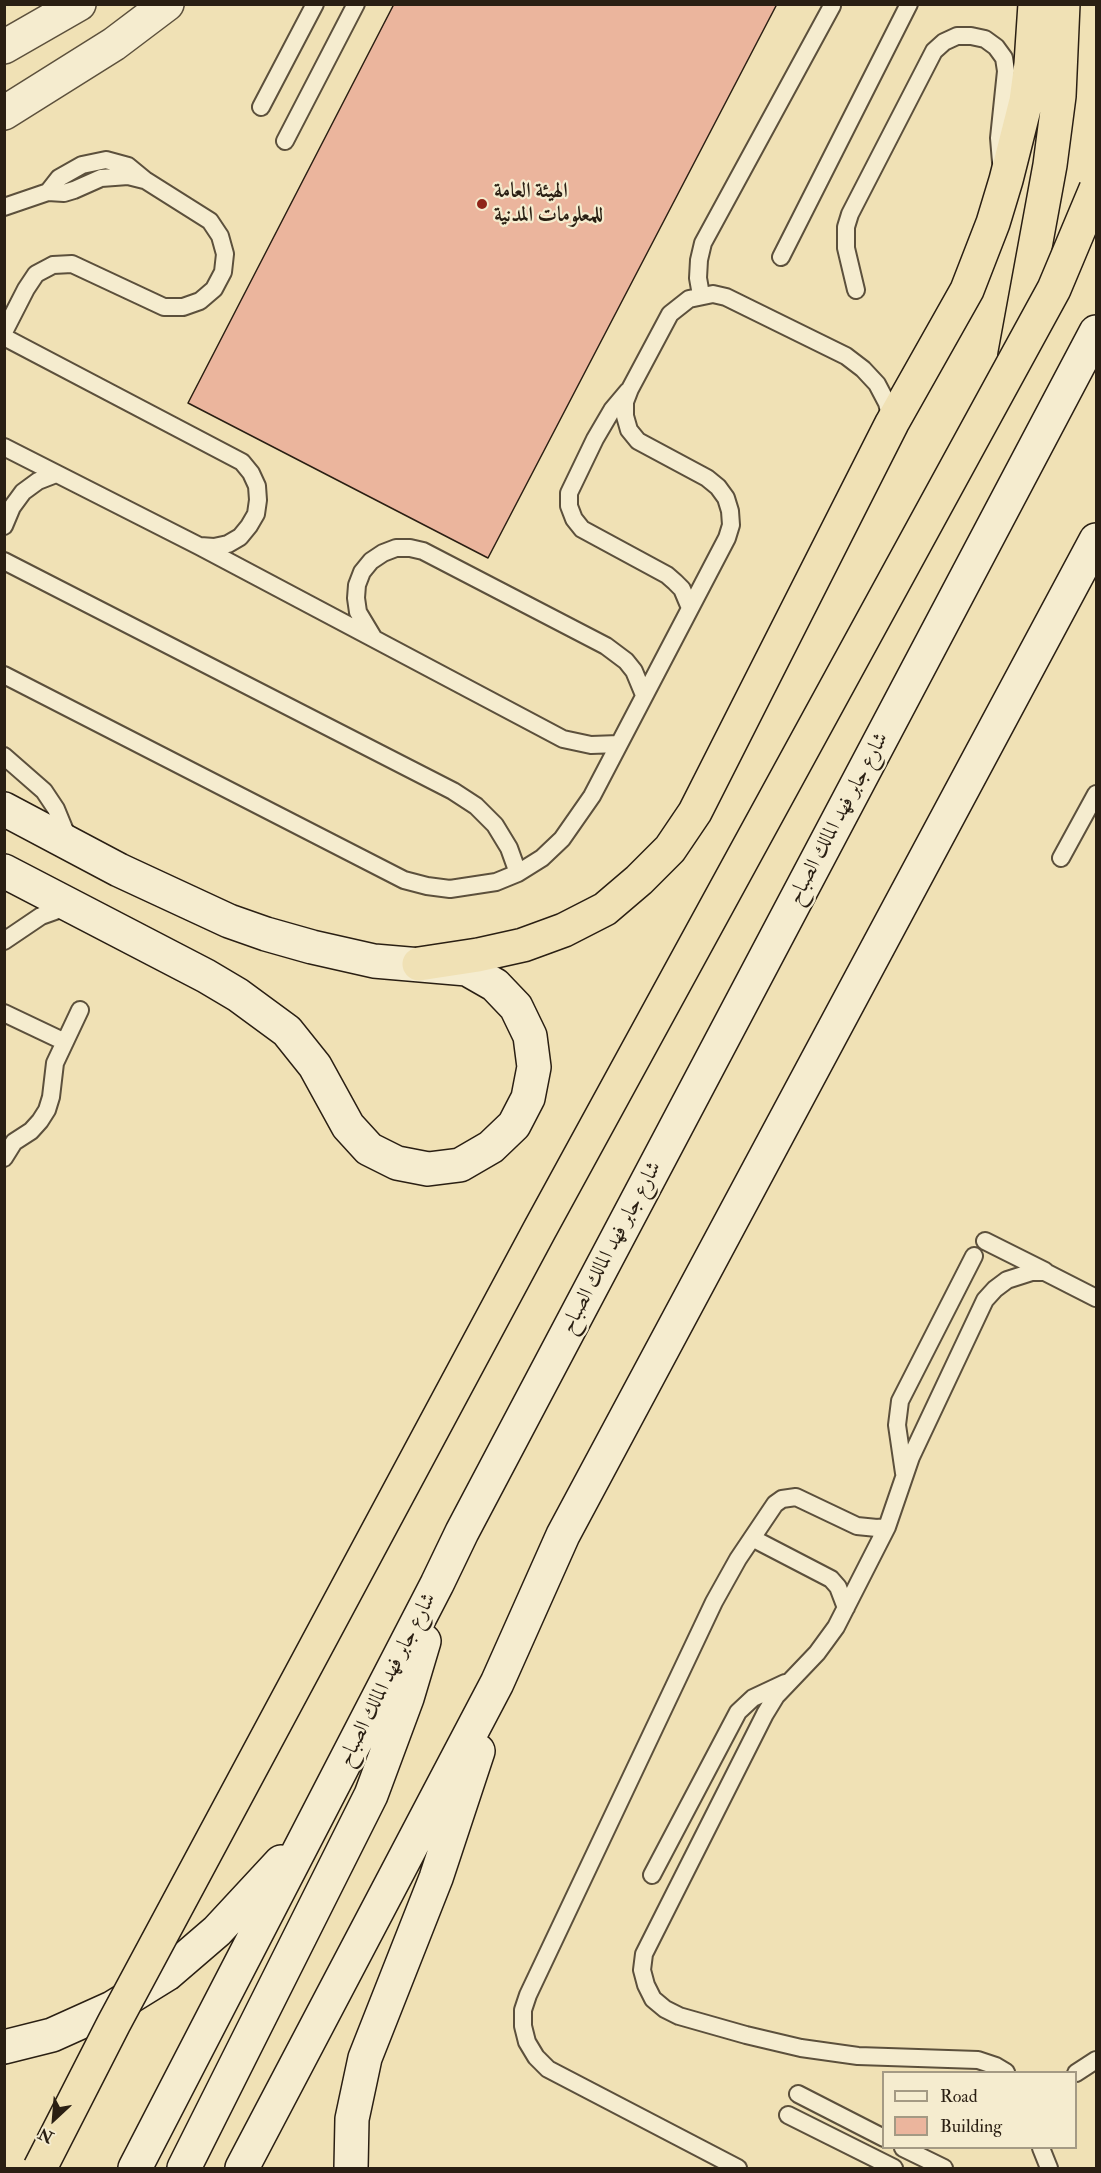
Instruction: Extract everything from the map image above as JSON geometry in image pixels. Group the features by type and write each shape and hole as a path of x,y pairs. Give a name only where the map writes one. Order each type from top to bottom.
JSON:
{"highway":[{"path":"419,964 523,945 564,930 605,909 670,849 696,812 892,423 967,290 993,223 1026,101 1035,4"},
{"path":"1014,359 1050,165 1059,96 1063,4"},
{"path":"40,2169 120,2013 540,1229 1054,289 1096,189"}],"street":[{"path":"4,47 79,4"},
{"path":"4,113 114,44 167,4"},
{"name":"شارع جابر فهد المالك الصباح","path":"135,2169 468,1521 1096,332"},
{"path":"242,2169 497,1683 564,1535 1096,540"},
{"path":"4,809 119,870 266,934 374,961 467,969 495,985 516,1007 530,1036 534,1067 528,1098 514,1125 491,1147 460,1165 428,1169 397,1163 369,1149 348,1126 315,1066 287,1031 238,994 4,872"},
{"path":"184,2169 371,1795 407,1698 424,1641 437,1584"},
{"path":"351,2169 352,2119 365,2058 436,1878 462,1803 497,1683"},
{"path":"4,2047 52,2035 112,2008 167,1974 217,1931 308,1832"}],"lane":[{"path":"261,106 315,4"},
{"path":"285,141 356,4"},
{"path":"781,257 909,4"},
{"path":"701,295 698,278 703,243 832,6"},
{"path":"856,290 846,248 846,227 850,214 934,51 944,42 957,36 985,39 996,47 1004,58 1006,71 999,138 1000,156 1006,180"},
{"path":"4,207 48,192 67,171 106,160 128,166 145,180 210,221 220,236 225,254 222,272 214,289 200,301 183,307 164,307 72,264 53,265 36,274 4,332"},
{"path":"4,675 404,880 450,889 496,882 518,873 542,858 562,839 592,796 727,538 731,525 730,511 722,492 707,478 638,441 629,430 625,416 625,402 670,314 689,299 701,295 713,294 726,297 846,356 877,384 887,403 892,423"},
{"path":"4,337 242,462 251,473 257,486 256,514 240,537 228,544 214,547 199,546"},
{"path":"630,389 612,410 595,439 570,493 569,506 574,519 582,529 667,575 682,589 690,608"},
{"path":"4,447 199,546 563,738 591,745 619,744"},
{"path":"4,526 12,507 23,492 38,481 56,474"},
{"path":"374,638 358,612 357,585 362,572 371,561 383,553 396,548 410,548 423,551 606,646 617,653 634,671 644,695"},
{"path":"5,561 453,791 476,806 495,825 509,848 518,873"},
{"path":"4,756 44,792 56,809 71,844"},
{"path":"1061,858 1096,794"},
{"path":"4,941 41,916 70,905"},
{"path":"6,1152 14,1142 40,1121 46,1110 51,1097 55,1063 80,1010"},
{"path":"4,1013 65,1042"},
{"path":"985,1241 1096,1298"},
{"path":"905,1475 897,1425 900,1401 974,1256"},
{"path":"1003,2071 978,2060 858,2056 801,2048 746,2035 679,2016 665,2009 654,1999 646,1985 642,1970 644,1954 650,1940 765,1714 776,1696 827,1641 846,1608 887,1527 911,1457 985,1300 995,1288 1007,1280 1026,1273 1045,1272"},
{"path":"738,2169 548,2069 536,2057 527,2042 523,2026 523,2010 708,1612 725,1580 775,1504 789,1497 804,1500 857,1526 887,1527"},
{"path":"753,1538 831,1579 838,1587 846,1608"},
{"path":"652,1875 738,1712 753,1698 789,1681"},
{"path":"1077,2072 1096,2060"},
{"path":"798,2094 882,2137"},
{"path":"788,2115 894,2169"},
{"path":"905,2149 944,2169"},
{"path":"1041,2149 1048,2169"}],"building":[{"name":"الهيئة العامة للمعلومات المدنية","path":"394,4 777,4 488,558 188,403"}],"place":[{"name":"الهيئة العامة للمعلومات المدنية","path":"482,204"}]}
